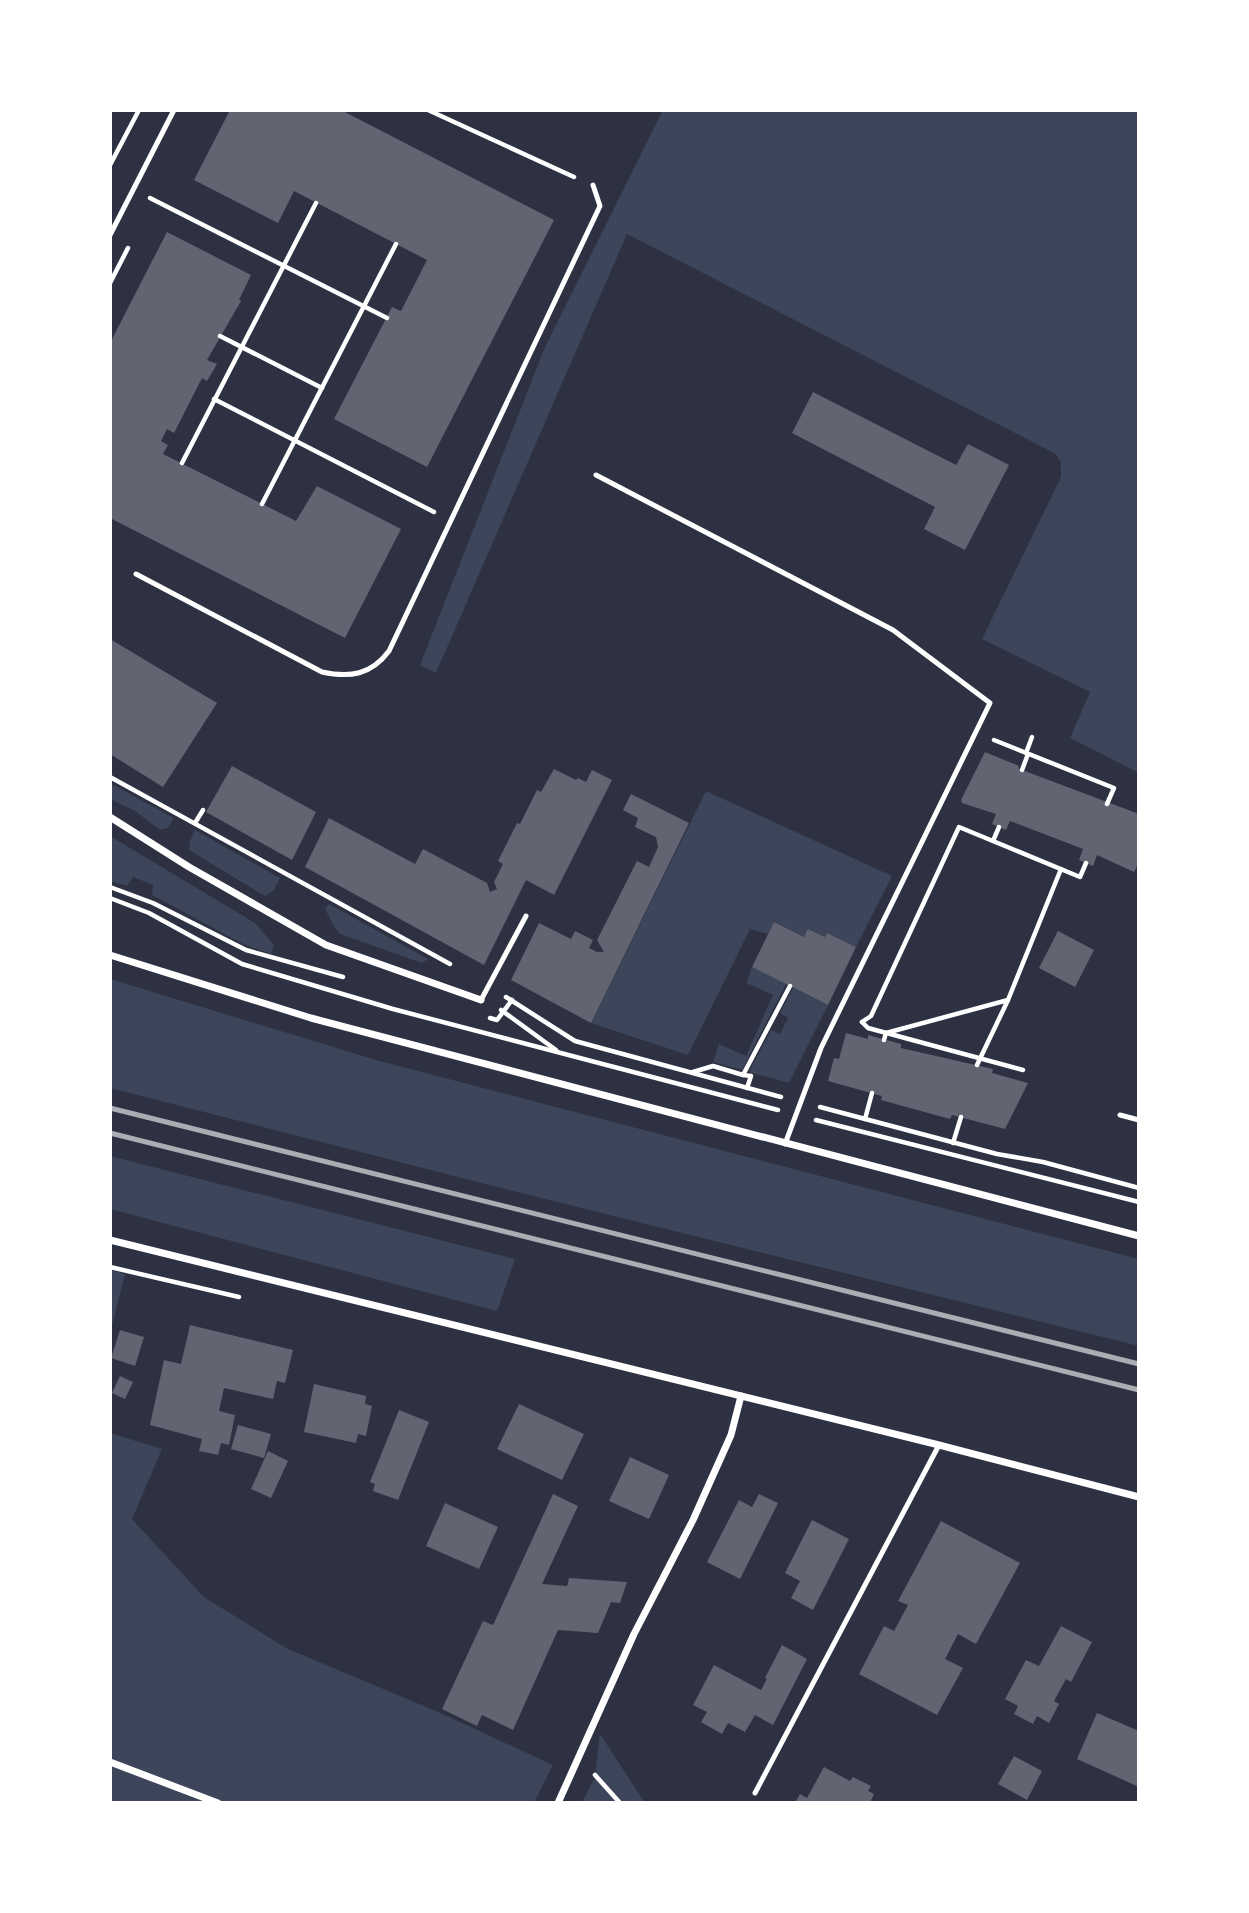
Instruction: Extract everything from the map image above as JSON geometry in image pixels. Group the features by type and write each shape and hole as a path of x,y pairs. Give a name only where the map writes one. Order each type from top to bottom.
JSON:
{"street":[{"path":"110,817 200,874 326,945 481,1000"},
{"path":"110,955 311,1018 1139,1237"},
{"path":"110,1240 1139,1497"},
{"path":"558,1803 634,1634 693,1520 731,1435 741,1396"},
{"path":"110,1762 218,1803"}],"lane":[{"path":"110,235 174,110"},
{"path":"136,574 322,672 349,676 374,667 389,651 600,206 593,185"},
{"path":"596,475 893,630 990,703 832,1026 785,1144"},
{"path":"481,1000 526,916"},
{"path":"1120,1115 1139,1120"},
{"path":"755,1793 939,1445"}],"path":[{"path":"110,165 139,110"},
{"path":"428,110 593,185"},
{"path":"134,190 387,318"},
{"path":"182,463 316,203"},
{"path":"262,504 396,244"},
{"path":"220,336 323,388"},
{"path":"214,399 417,503"},
{"path":"1022,770 1032,737"},
{"path":"985,744 989,738 1114,788 1107,804"},
{"path":"110,777 488,986 575,1041 954,1143 1043,1162 1139,1188"},
{"path":"195,823 203,810"},
{"path":"832,1026 843,1030 871,1016 959,827 957,815"},
{"path":"959,827 1080,877 1086,863"},
{"path":"993,841 999,827"},
{"path":"977,1065 1008,1000 1062,869"},
{"path":"110,898 149,913 242,964 393,1009 1139,1202"},
{"path":"743,1074 790,986"},
{"path":"481,1000 504,1011 560,1052"},
{"path":"886,1033 1008,1000"},
{"path":"862,1022 868,1028 1023,1070"},
{"path":"884,1040 886,1033"},
{"path":"692,1072 713,1066 751,1076 747,1088"},
{"path":"865,1119 872,1093"},
{"path":"954,1143 961,1117"},
{"path":"577,1757 620,1803"}],"shaded area":[{"path":"663,110 1139,110 1139,773 1070,738 1090,692 982,639 1061,477 1061,463 1056,454 627,234 436,673 420,665 545,347"},
{"path":"110,783 174,818 168,828 160,830 135,811 110,799"},
{"path":"706,791 892,876 856,947 827,933 825,937 809,929 804,937 775,922 768,934 750,929 688,1055 591,1023"},
{"path":"195,830 280,878 273,891 265,896 189,850"},
{"path":"110,836 255,923 274,945 271,954 243,944 152,895 153,885 133,877 127,886 110,881"},
{"path":"329,904 428,959 422,963 340,934 325,909"},
{"path":"752,967 786,984 742,1070 713,1062 719,1044 746,1056 773,995 746,983"},
{"path":"110,979 376,1060 1139,1259 1139,1346 110,1088"},
{"path":"793,988 828,1005 789,1083 749,1072 771,1030 780,1034 788,1018 780,1013"},
{"path":"110,1156 515,1259 497,1311 110,1209"},
{"path":"110,1270 125,1274 110,1333"},
{"path":"110,1433 162,1449 132,1519 204,1597 286,1648 438,1712 553,1765 534,1803 110,1803"},
{"path":"600,1734 645,1803 582,1803 595,1777"}],"building":[{"path":"230,110 341,110 554,220 427,467 334,419 392,307 401,311 427,260 294,191 278,223 194,180"},
{"path":"167,232 251,275 239,300 241,301 207,360 217,364 207,381 202,378 174,433 167,429 161,441 168,445 163,454 296,521 317,486 401,529 345,638 110,518 110,343"},
{"path":"813,392 956,465 968,444 1009,465 965,550 924,529 935,507 792,433"},
{"path":"110,639 217,703 163,787 110,754"},
{"path":"985,752 1019,766 1022,770 1139,814 1139,862 1134,872 1097,855 1093,866 1079,860 1083,849 1010,821 1006,830 992,824 996,814 962,803 961,800"},
{"path":"232,766 316,812 292,860 206,812"},
{"path":"554,769 586,782 592,770 612,780 554,895 526,880 484,965 305,867 329,818 415,864 423,849 487,883 490,892 497,889 494,882 503,864 498,861 517,823 520,824 537,790 541,792"},
{"path":"631,794 689,823 591,1023 511,980 539,923 571,939 575,931 593,940 589,948 604,952 597,940 637,861 649,867 658,847 656,837 635,827 638,818 623,810"},
{"path":"774,922 804,937 808,929 825,937 827,933 856,947 828,1005 752,967"},
{"path":"1058,931 1094,950 1075,987 1039,968"},
{"path":"846,1033 868,1039 868,1035 901,1044 901,1048 993,1069 992,1073 1028,1083 1005,1129 952,1115 950,1119 881,1100 882,1096 828,1081 834,1058 839,1059"},
{"path":"190,1325 293,1350 285,1383 277,1381 273,1399 224,1388 219,1411 235,1415 229,1445 221,1443 218,1455 199,1451 202,1439 150,1425 164,1360 181,1364"},
{"path":"120,1330 144,1337 135,1366 111,1358"},
{"path":"120,1376 133,1382 125,1399 112,1393"},
{"path":"314,1384 366,1396 365,1404 372,1406 366,1436 358,1434 356,1443 304,1432"},
{"path":"519,1404 584,1434 562,1480 497,1449"},
{"path":"399,1410 429,1422 398,1500 373,1491 375,1484 370,1482"},
{"path":"238,1425 271,1434 264,1458 231,1449"},
{"path":"268,1451 288,1461 271,1498 251,1489"},
{"path":"630,1457 669,1475 649,1519 609,1501"},
{"path":"553,1494 578,1506 542,1584 567,1586 569,1578 627,1582 620,1603 611,1602 598,1633 558,1630 513,1730 482,1715 477,1726 442,1709 483,1621 493,1625"},
{"path":"759,1494 778,1503 740,1579 707,1562 739,1500 752,1507"},
{"path":"445,1503 498,1527 479,1569 426,1546"},
{"path":"812,1520 849,1539 813,1610 791,1598 800,1581 785,1573"},
{"path":"941,1521 1020,1563 976,1644 958,1634 945,1659 963,1668 937,1715 859,1674 884,1626 894,1631 908,1605 898,1601"},
{"path":"1061,1626 1092,1642 1071,1682 1066,1679 1054,1701 1059,1704 1049,1723 1037,1716 1033,1724 1014,1714 1018,1706 1005,1699 1026,1660 1039,1666"},
{"path":"782,1645 807,1659 773,1725 755,1715 745,1732 728,1723 722,1734 701,1722 707,1712 693,1705 714,1665 761,1690"},
{"path":"1097,1713 1139,1731 1139,1787 1077,1759"},
{"path":"1014,1756 1042,1771 1027,1800 998,1784"},
{"path":"824,1767 850,1781 853,1777 871,1786 868,1791 874,1794 870,1803 795,1803 800,1794 807,1798"}],"railway":[{"path":"110,1108 1139,1364"},
{"path":"110,1133 1139,1390"}]}
